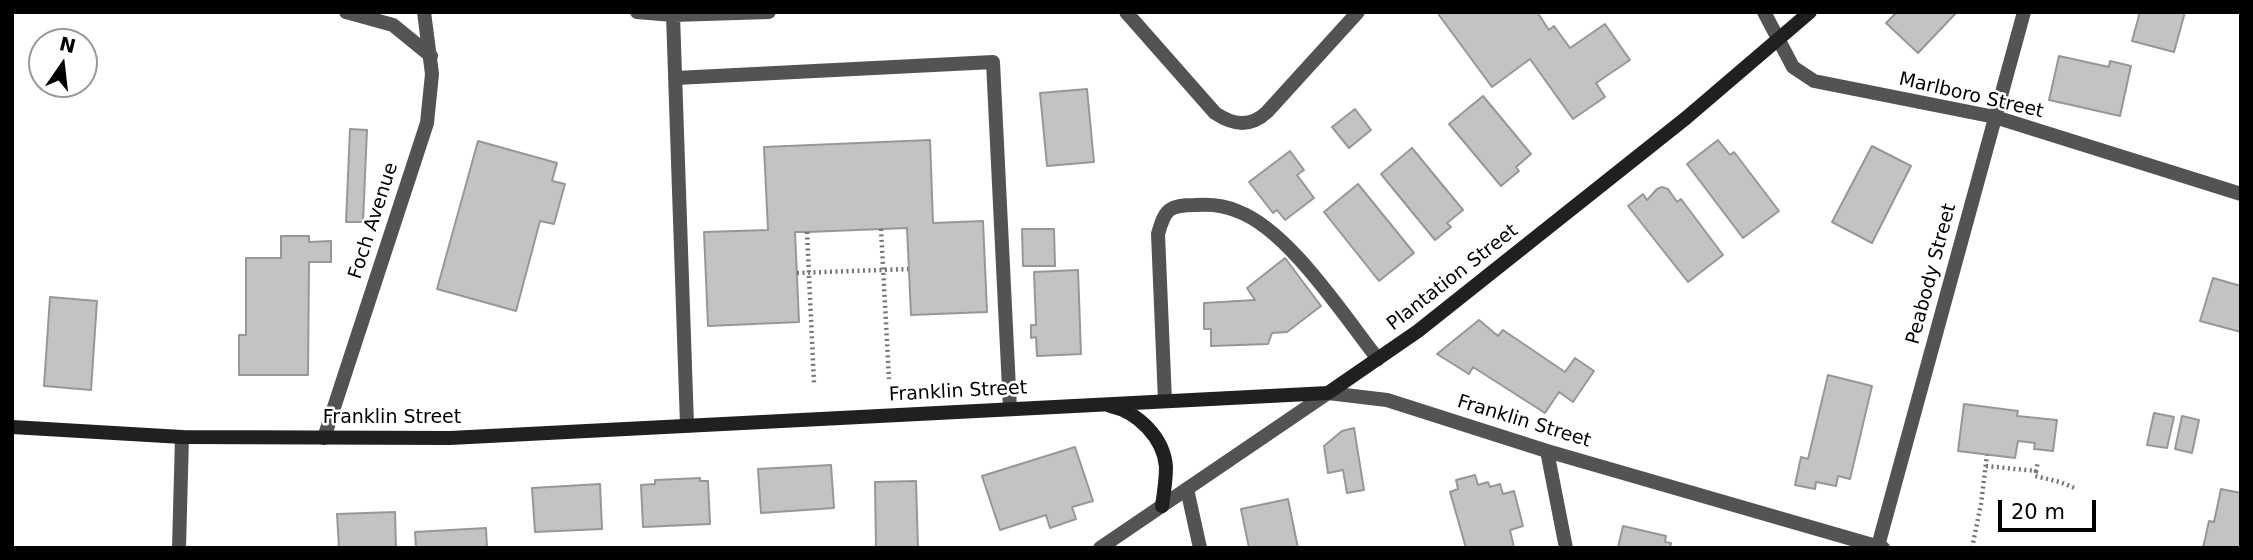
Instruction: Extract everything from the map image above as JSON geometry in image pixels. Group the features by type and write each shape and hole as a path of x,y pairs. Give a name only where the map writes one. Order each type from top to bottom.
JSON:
{"main road":[{"name":"Plantation Street","path":"1328,393 1418,331 1686,118 1811,12"},
{"name":"Franklin Street","path":"12,427 182,437 450,438 1328,393"},
{"path":"1099,404 1122,408 1141,420 1160,446 1166,464 1162,506"}],"street":[{"path":"345,12 393,25 431,55"},
{"name":"Foch Avenue","path":"324,438 427,122 432,84 431,55 424,12"},
{"path":"637,12 673,15 769,12"},
{"path":"1126,12 1215,113 1226,121 1243,124 1257,120 1267,112 1358,12"},
{"name":"Marlboro Street","path":"1764,12 1793,67 1814,81 1995,117 2241,194"},
{"name":"Peabody Street","path":"1881,547 2024,12"},
{"path":"673,15 687,425"},
{"path":"676,78 993,62 1010,409"},
{"path":"1165,401 1158,233 1164,214 1176,205 1213,204 1239,211 1265,226 1305,265 1378,359"},
{"name":"Franklin Street","path":"1328,393 1387,400 1548,451 1881,547"},
{"name":"Plantation Street","path":"1100,548 1328,393"},
{"path":"179,548 182,437"},
{"path":"1548,451 1566,548"},
{"path":"1187,489 1200,548"}],"path":[{"path":"881,229 889,379"},
{"path":"807,232 814,383"},
{"path":"797,273 908,269"},
{"path":"1972,548 1987,455"},
{"path":"2038,461 2035,476 2077,489"},
{"path":"1986,466 2036,471"}],"building":[{"path":"1439,12 1537,12 1549,30 1554,26 1570,48 1605,24 1630,60 1596,83 1605,97 1573,119 1530,59 1492,87"},
{"path":"1897,12 1957,12 1918,53 1886,23"},
{"path":"2140,12 2185,12 2174,52 2132,41"},
{"path":"2059,56 2109,67 2110,61 2131,66 2120,116 2049,100"},
{"path":"1087,89 1094,162 1047,166 1040,93"},
{"path":"1483,96 1531,154 1516,167 1519,171 1501,186 1449,124"},
{"path":"1355,109 1371,130 1349,148 1332,127"},
{"path":"350,129 367,130 363,222 346,222"},
{"path":"930,140 933,223 983,221 987,312 911,315 907,228 795,232 799,322 708,326 704,232 768,230 764,147"},
{"path":"1718,140 1730,155 1734,152 1779,211 1743,238 1687,164"},
{"path":"478,141 557,163 552,181 565,184 554,224 540,221 516,311 437,289"},
{"path":"1872,146 1911,166 1872,243 1832,222"},
{"path":"1412,148 1463,210 1447,223 1451,227 1435,240 1381,174"},
{"path":"1290,151 1304,170 1297,175 1314,198 1285,220 1277,210 1273,213 1249,182"},
{"path":"1358,184 1414,253 1379,281 1324,212"},
{"path":"1662,187 1668,189 1677,202 1681,199 1723,255 1688,282 1628,206 1643,194 1647,200"},
{"path":"1022,229 1054,229 1055,266 1023,266"},
{"path":"281,236 309,236 309,242 331,241 331,262 309,262 308,375 239,375 239,335 246,335 246,258 281,258"},
{"path":"1285,258 1321,306 1287,332 1272,333 1268,344 1211,346 1211,329 1204,329 1204,303 1255,300 1247,288"},
{"path":"1078,270 1081,354 1037,356 1036,337 1031,338 1031,325 1036,325 1034,272"},
{"path":"2213,278 2241,286 2241,332 2200,321"},
{"path":"50,297 97,301 91,390 44,386"},
{"path":"1479,320 1498,336 1503,330 1565,372 1575,358 1594,371 1573,402 1559,392 1545,413 1473,367 1469,374 1437,354"},
{"path":"1828,375 1872,386 1850,479 1838,476 1836,486 1816,482 1815,489 1795,485 1801,457 1808,459"},
{"path":"1964,404 2018,411 2017,416 2057,420 2053,451 2034,449 2035,443 2018,441 2015,458 1958,451"},
{"path":"2154,413 2174,417 2167,448 2147,445"},
{"path":"2182,416 2199,420 2192,453 2175,449"},
{"path":"1354,428 1364,490 1347,493 1343,470 1328,473 1324,446 1342,431"},
{"path":"1075,447 1093,501 1072,507 1076,519 1050,528 1046,515 1000,530 982,476"},
{"path":"831,465 834,508 761,513 758,469"},
{"path":"1475,475 1478,485 1488,482 1490,487 1500,484 1503,494 1514,491 1523,526 1510,530 1514,548 1466,548 1450,492 1458,489 1456,480"},
{"path":"700,478 700,481 708,481 710,524 643,527 641,485 655,484 655,480"},
{"path":"916,481 918,548 876,548 875,482"},
{"path":"600,484 602,529 535,532 532,488"},
{"path":"2221,489 2241,493 2241,548 2203,548 2209,521 2214,522"},
{"path":"1288,499 1298,548 1249,548 1241,509"},
{"path":"395,512 396,548 339,548 337,514"},
{"path":"1623,526 1666,536 1665,542 1671,543 1670,548 1618,548"},
{"path":"486,528 487,548 416,548 415,532"}]}
